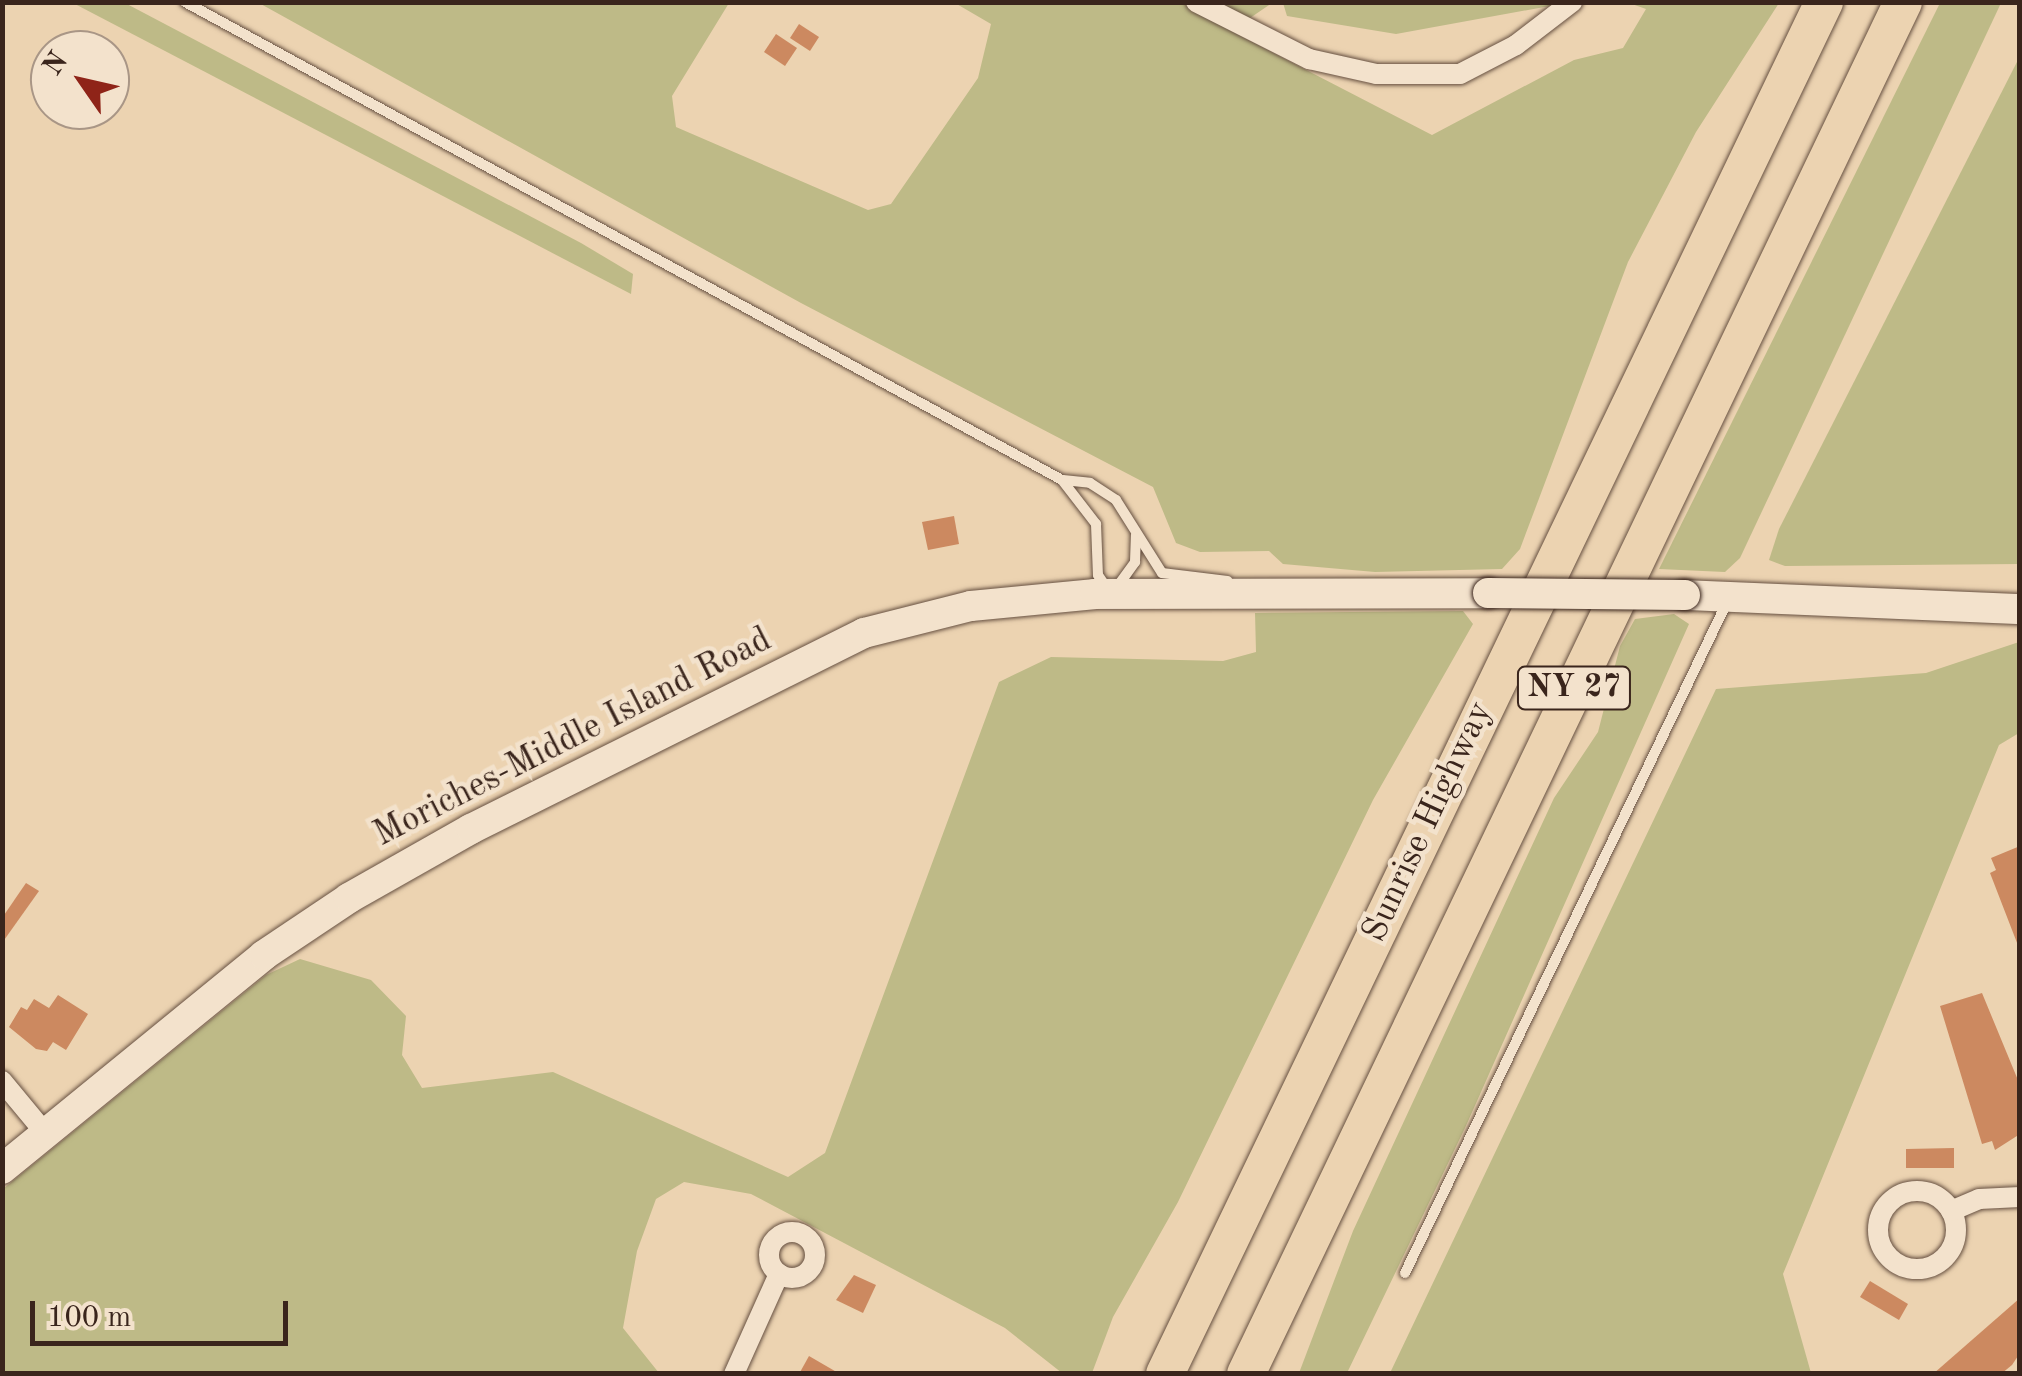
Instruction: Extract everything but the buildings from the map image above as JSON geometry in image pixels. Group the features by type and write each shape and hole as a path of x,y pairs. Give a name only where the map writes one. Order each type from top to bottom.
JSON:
{"highway":[{"name":"Sunrise Highway","path":"1166,1374 1824,2"},
{"name":"Sunrise Highway","path":"1246,1374 1903,2"}],"main road":[{"name":"Moriches-Middle Island Road","path":"2,1169 223,988 326,913 471,830 728,698 907,620 971,606 1111,593 1729,596"},
{"path":"1729,596 2020,609"}],"street":[{"path":"1196,2 1309,59 1376,74 1460,74 1516,46 1572,2"},
{"path":"2,1082 46,1134"},
{"path":"1951,1211 1979,1198 2020,1197"},
{"path":"734,1374 779,1274"}],"lane":[{"path":"185,2 1062,480 1105,492 1162,573 1223,580 1265,594"},
{"path":"1062,480 1096,524 1098,575 1111,593 1135,562 1136,535"},
{"path":"1405,1273 1729,596"}],"shaded area":[{"path":"73,3 125,3 581,243 633,274 631,294 130,30"},
{"path":"259,3 729,3 672,96 676,127 868,210 891,204 978,78 991,24 955,3 1272,3 1231,31 1432,135 1574,60 1623,48 1646,9 1629,3 1779,3 1696,132 1628,262 1520,549 1502,569 1375,572 1283,564 1269,551 1200,552 1176,543 1153,487 801,303"},
{"path":"1283,3 1566,3 1396,34 1287,16"},
{"path":"1940,3 2001,3 1740,558 1725,572 1659,569"},
{"path":"2019,58 2019,564 1785,566 1769,560 1779,529"},
{"path":"1463,611 1473,624 1373,800 1178,1202 1113,1317 1092,1373 1062,1373 1005,1328 751,1194 684,1182 656,1199 637,1251 623,1328 659,1373 3,1373 3,1189 266,975 300,959 371,980 406,1016 402,1055 422,1088 553,1072 788,1177 825,1153 999,682 1051,657 1223,661 1256,652 1255,613"},
{"path":"1674,614 1689,624 1465,1128 1347,1373 1299,1373 1353,1231 1554,798 1598,732 1620,646 1635,619"},
{"path":"2019,642 2019,733 1999,745 1783,1274 1811,1373 1390,1373 1716,689 1926,673"}]}
